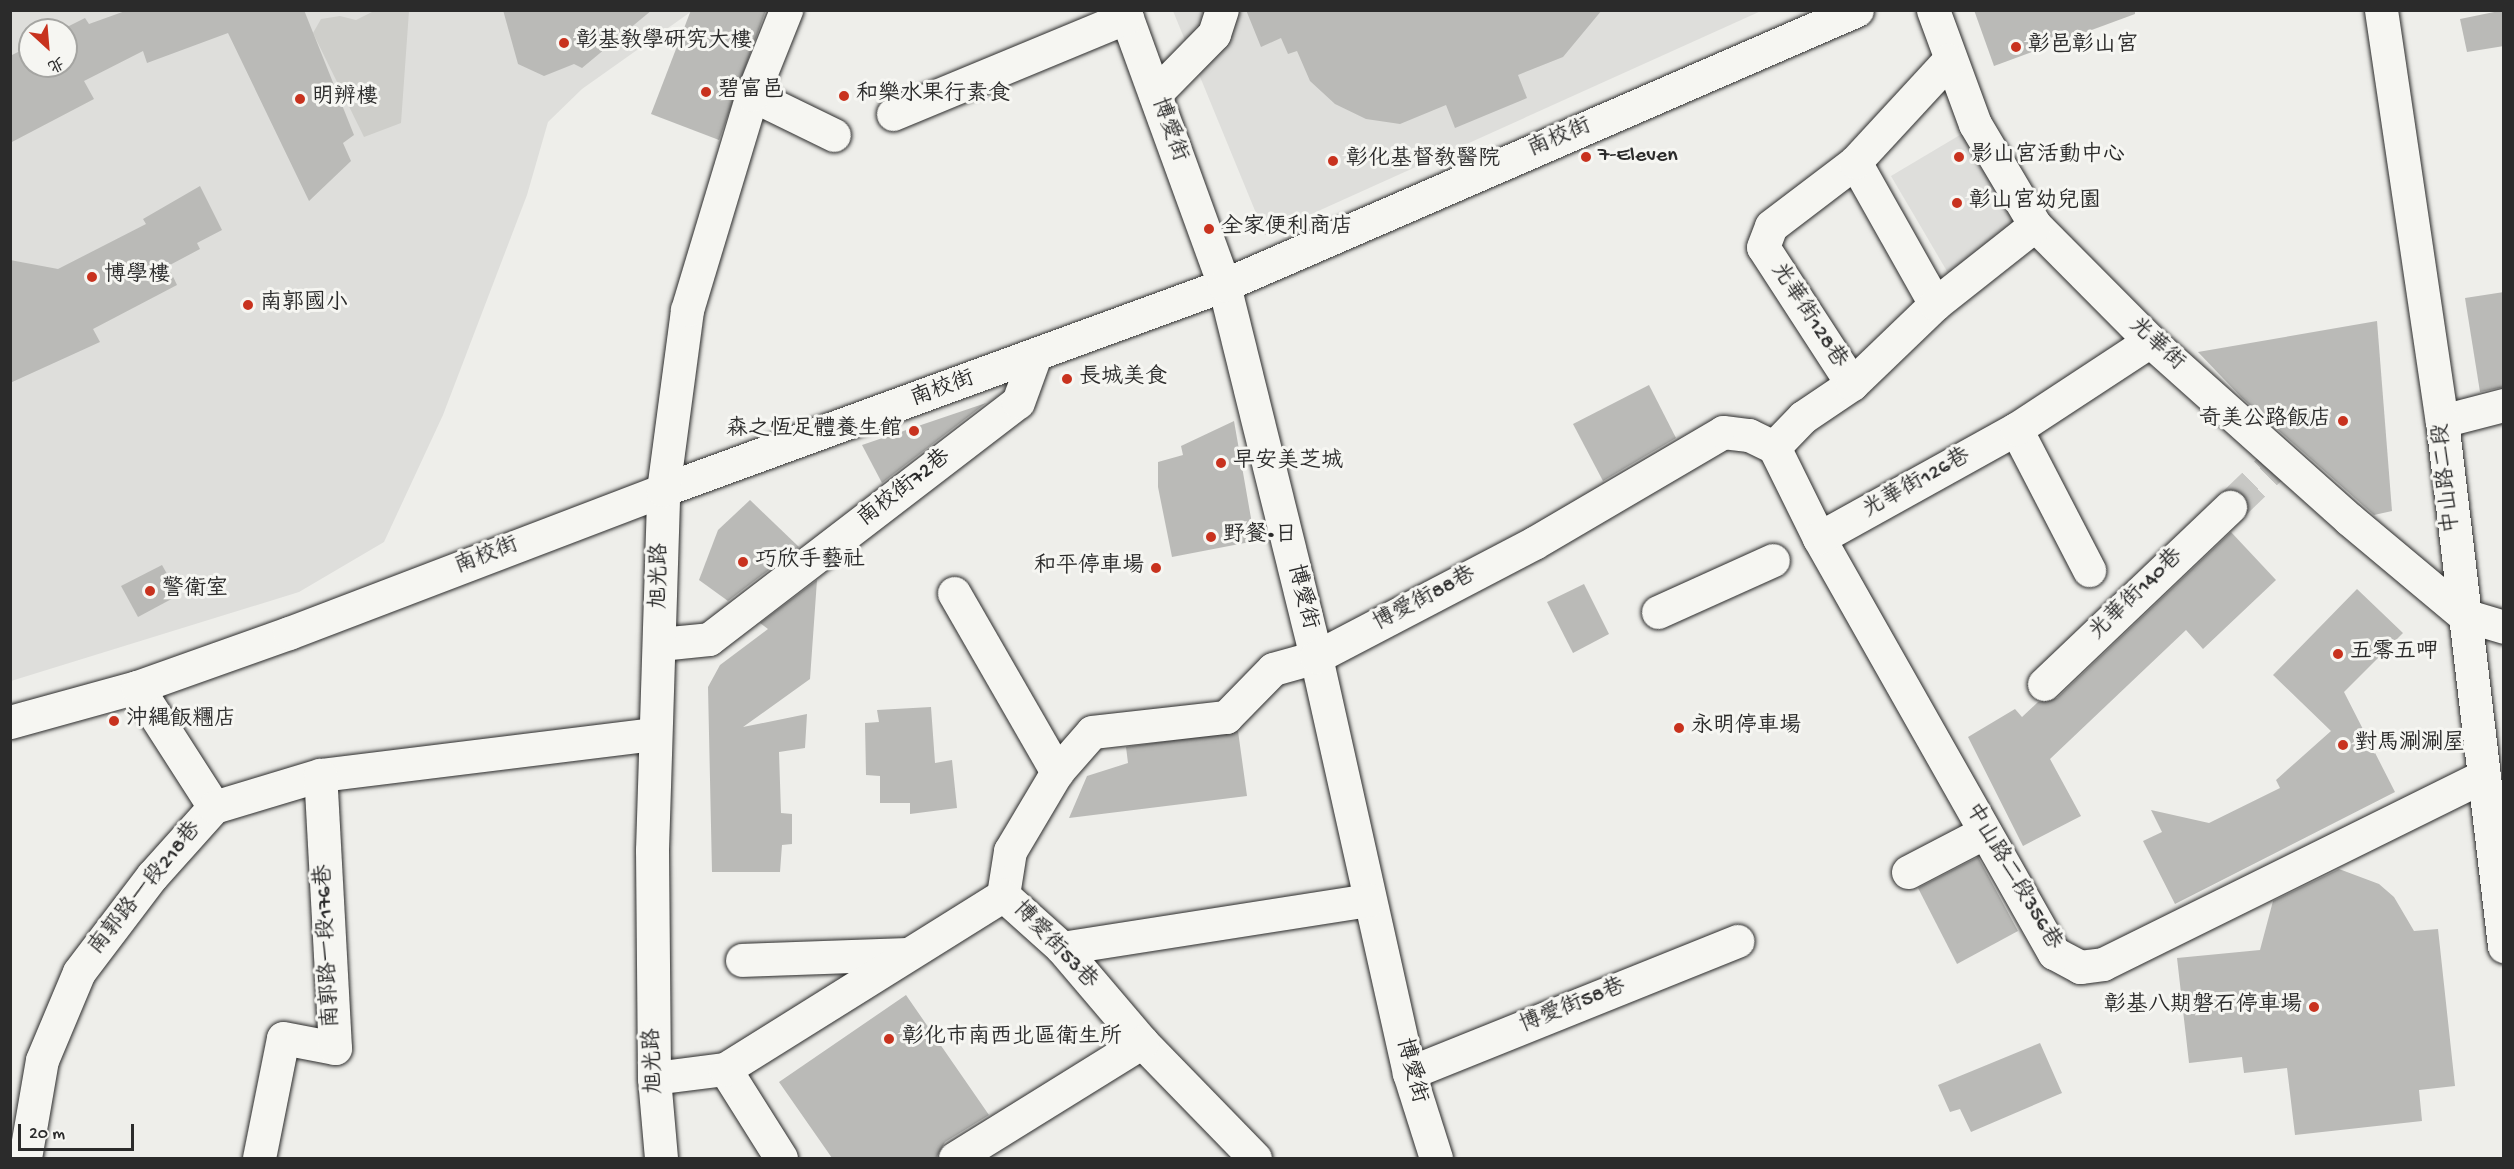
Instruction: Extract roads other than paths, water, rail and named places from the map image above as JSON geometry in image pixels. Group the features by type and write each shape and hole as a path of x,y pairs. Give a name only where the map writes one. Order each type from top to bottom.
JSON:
{"street":[{"name":"旭光路","path":"662,1158 654,1078 655,734 660,644 663,490 687,310 752,95 786,10"},
{"path":"1155,94 1214,34 1222,10"},
{"name":"南校街","path":"10,722 137,687 663,490 1034,358 1224,285 1857,10"},
{"name":"中山路二段","path":"2380,10 2442,421 2504,946"},
{"path":"893,114 1125,14"},
{"name":"博愛街","path":"1125,14 1224,285 1316,657 1368,900 1409,1073 1436,1158"},
{"name":"光華街","path":"1932,22 1975,124 2035,225 2150,341 2464,615"},
{"path":"1935,304 1855,162 1949,60"},
{"path":"752,95 834,135"},
{"name":"光華街128巷","path":"1852,384 1763,247 1771,226 1855,162"},
{"name":"光華街128巷","path":"1774,447 1803,417 1852,384 1935,304 2035,225"},
{"name":"光華街126巷","path":"1819,538 2016,429 2150,341"},
{"name":"南校街72巷","path":"660,644 710,639 1018,402 1034,358"},
{"path":"2442,421 2504,405"},
{"path":"2016,429 2089,570"},
{"name":"博愛街88巷","path":"1316,657 1534,543 1723,432 1749,435 1774,447"},
{"name":"中山路二段356巷","path":"1774,447 1819,538 1983,833 2054,953 2080,967 2103,964 2484,776"},
{"name":"光華街140巷","path":"2044,684 2230,507"},
{"path":"1658,612 1773,560"},
{"path":"954,593 1057,772"},
{"path":"2464,615 2504,627"},
{"name":"博愛街53巷","path":"1255,1158 1142,1042 1062,948 1004,895 1010,851 1057,772 1092,732 1226,717 1273,669 1316,657"},
{"path":"137,687 214,807"},
{"name":"南郭路一段218巷","path":"25,1158 42,1060 79,972 152,876 214,807 320,775 655,734"},
{"name":"南郭路一段176巷","path":"259,1158 283,1038 335,1048 320,775"},
{"path":"1908,872 1983,833"},
{"path":"654,1078 725,1069 1004,895"},
{"path":"1062,948 1368,900"},
{"name":"博愛街58巷","path":"1409,1073 1737,941"},
{"path":"742,960 907,954"},
{"path":"955,1158 1142,1042"},
{"path":"725,1069 781,1158"}],"tunnel":[{"path":"2230,507 2282,457"}],"place":[{"name":"彰基教學研究大樓","path":"564,43"},
{"name":"彰邑彰山宮","path":"2016,47"},
{"name":"碧富邑","path":"706,92"},
{"name":"和樂水果行素食","path":"844,96"},
{"name":"明辨樓","path":"300,99"},
{"name":"7-Eleven","path":"1586,157"},
{"name":"影山宮活動中心","path":"1959,157"},
{"name":"彰化基督教醫院","path":"1333,161"},
{"name":"彰山宮幼兒園","path":"1957,203"},
{"name":"全家便利商店","path":"1209,229"},
{"name":"博學樓","path":"92,277"},
{"name":"南郭國小","path":"248,305"},
{"name":"長城美食","path":"1067,379"},
{"name":"奇美公路飯店","path":"2343,421"},
{"name":"森之恆足體養生館","path":"914,431"},
{"name":"早安美芝城","path":"1221,463"},
{"name":"野餐•日","path":"1211,537"},
{"name":"巧欣手藝社","path":"743,562"},
{"name":"和平停車場","path":"1156,568"},
{"name":"警衛室","path":"150,591"},
{"name":"五零五呷","path":"2338,654"},
{"name":"沖縄飯糰店","path":"114,721"},
{"name":"永明停車場","path":"1679,728"},
{"name":"對馬涮涮屋","path":"2343,745"},
{"name":"彰基八期磐石停車場","path":"2314,1007"},
{"name":"彰化市南西北區衛生所","path":"889,1039"}]}
